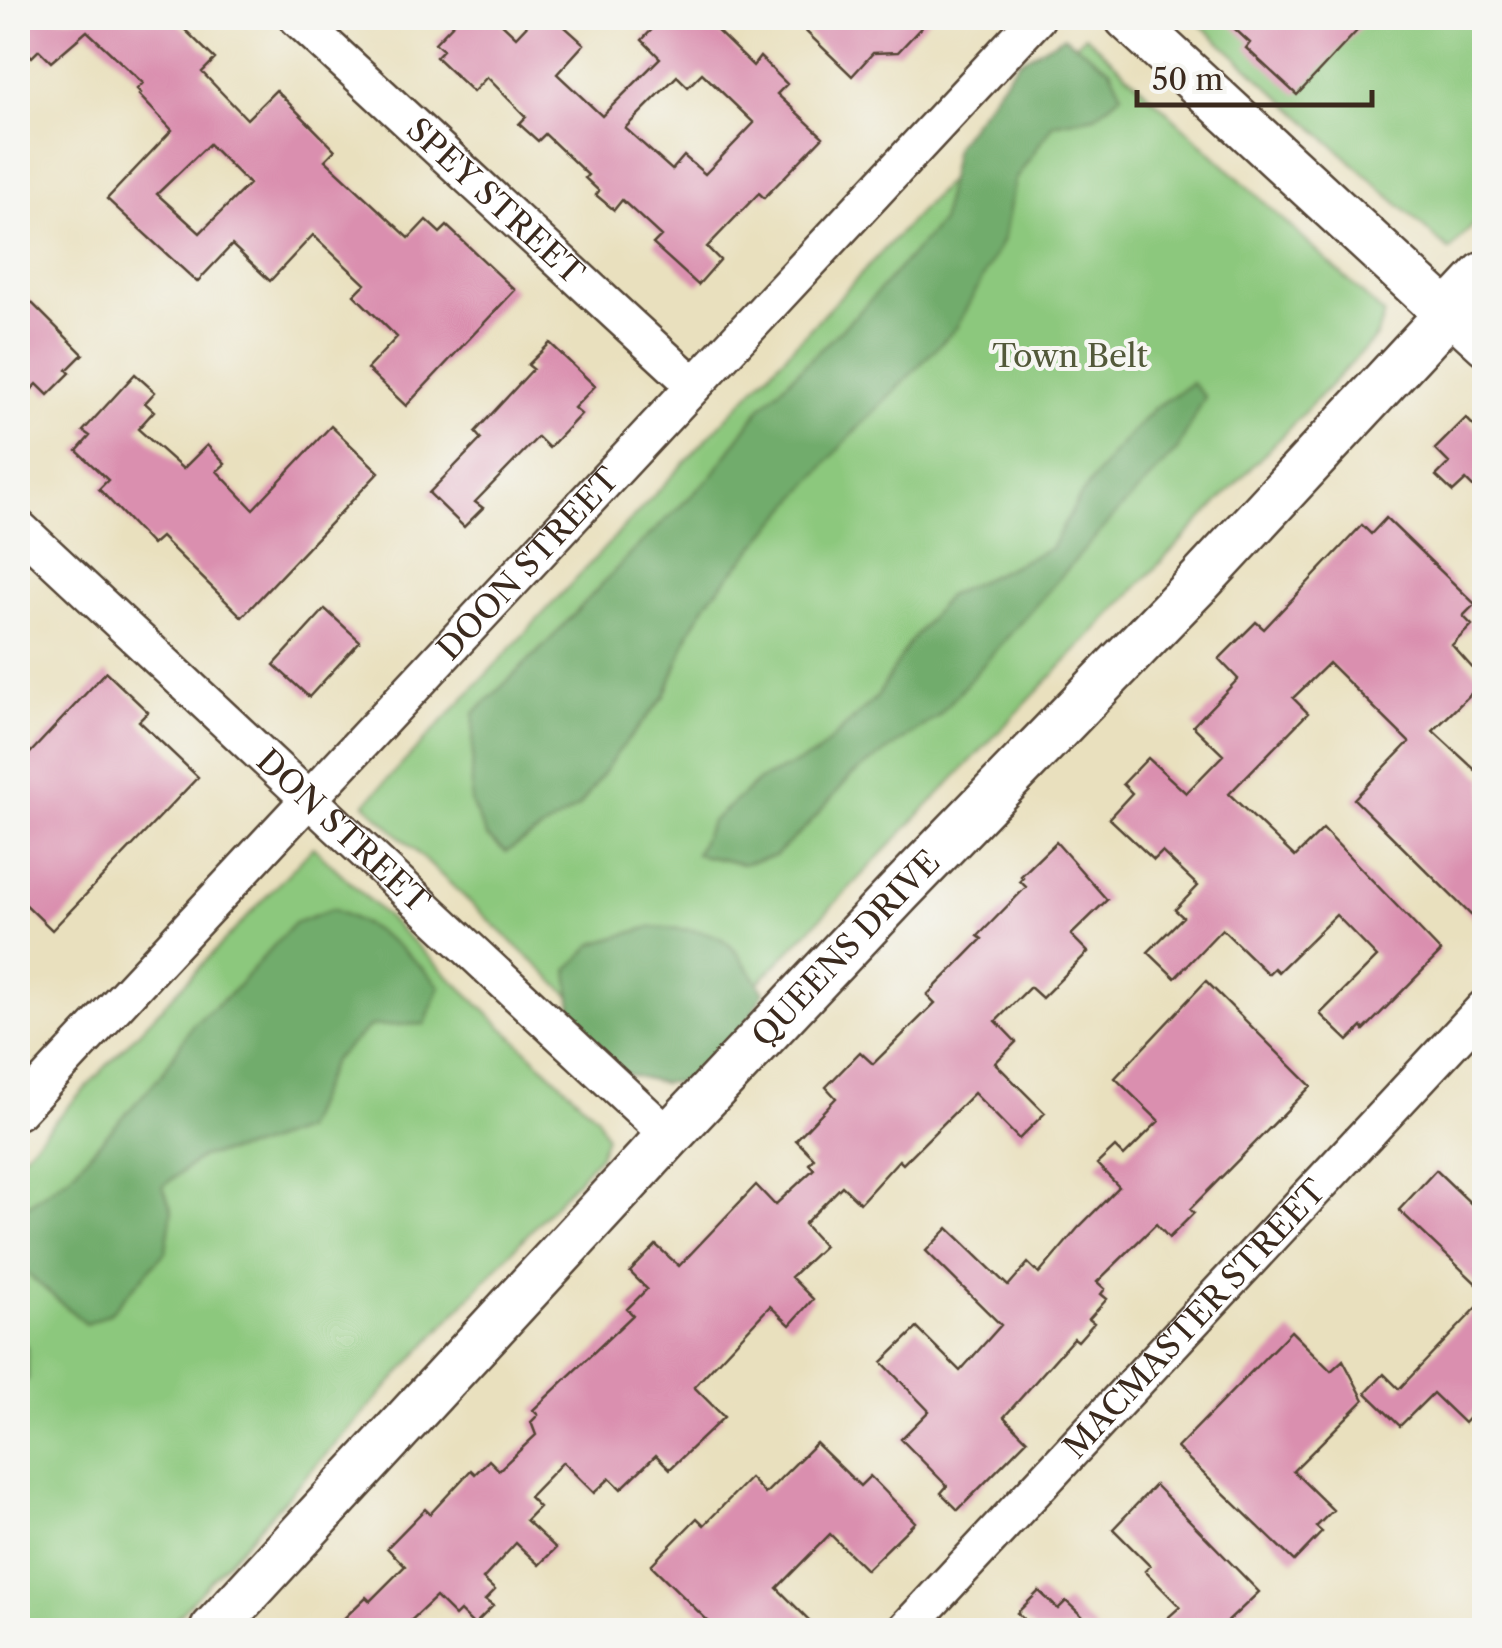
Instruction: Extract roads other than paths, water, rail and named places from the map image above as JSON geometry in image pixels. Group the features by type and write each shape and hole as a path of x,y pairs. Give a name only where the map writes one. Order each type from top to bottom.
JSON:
{"main road":[{"path":"1128,18 1448,314"},
{"name":"QUEENS DRIVE","path":"213,1630 669,1136 926,863 1201,580 1484,275"}],"street":[{"name":"SPEY STREET","path":"297,18 694,385"},
{"name":"DOON STREET","path":"18,1110 1037,18"},
{"path":"1448,314 1484,347"},
{"name":"DON STREET","path":"18,527 669,1136"},
{"name":"MACMASTER STREET","path":"905,1630 1484,1008"}],"park label":[{"name":"Town Belt","path":"1070,356"}]}
